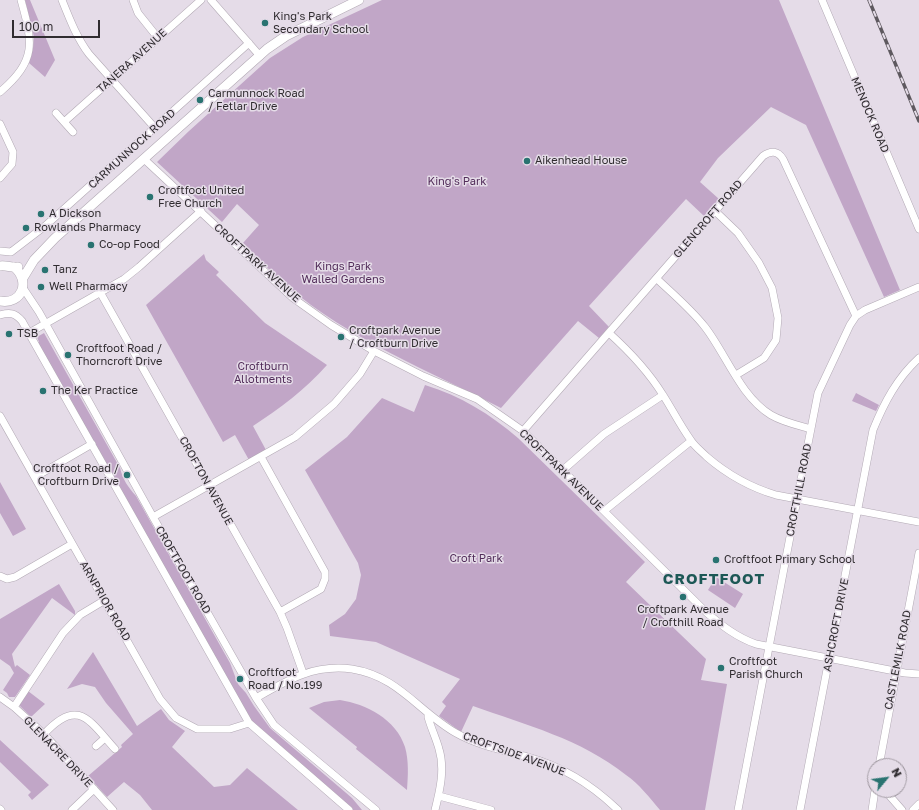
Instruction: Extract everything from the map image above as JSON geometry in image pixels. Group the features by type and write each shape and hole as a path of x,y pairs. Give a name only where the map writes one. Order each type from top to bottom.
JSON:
{"main road":[{"name":"CARMUNNOCK ROAD","path":"22,278 34,260 55,238 268,49 286,36 359,0"},
{"path":"0,266 22,266 34,260"},
{"path":"0,301 11,300 17,297 23,288 22,278 14,267"}],"street":[{"path":"0,92 10,83 26,62 29,50 29,30 22,0"},
{"path":"62,0 73,28 81,43 155,128"},
{"path":"133,0 138,13 158,38"},
{"name":"TANERA AVENUE","path":"64,122 201,0"},
{"path":"211,0 260,56"},
{"name":"MENOCK ROAD","path":"822,0 919,229"},
{"name":"CARMUNNOCK ROAD","path":"0,251 11,252 45,226 250,43"},
{"path":"56,113 73,132"},
{"path":"0,124 13,152 12,164 0,178"},
{"name":"GLENCROFT ROAD","path":"523,431 767,153 774,152 781,155 856,316"},
{"name":"CROFTPARK AVENUE","path":"144,159 293,298 331,325 374,351 423,376 477,399 523,431 723,627 743,639 769,646 896,671 919,674"},
{"path":"29,333 124,279 200,211"},
{"path":"715,211 738,233 759,263 772,288 778,318 776,340 764,358 736,375"},
{"path":"657,279 704,326 744,390 753,400 770,414 782,421 811,430"},
{"path":"856,316 865,310 919,287"},
{"name":"CROFTFOOT ROAD","path":"23,288 39,312 256,698 274,725 376,810"},
{"name":"CROFTON AVENUE","path":"100,292 280,612 303,673"},
{"path":"17,297 30,299"},
{"name":"CROFTFOOT ROAD","path":"0,315 7,313 14,314 22,321 249,723 349,810"},
{"name":"CROFTHILL ROAD","path":"738,810 796,500 818,393 850,325 856,316"},
{"path":"609,333 631,353 663,395 691,441 711,460 735,478 760,490 796,500 919,522"},
{"path":"153,517 295,437 334,404 360,374 374,351"},
{"name":"ASHCROFT DRIVE","path":"800,810 873,430 882,408 892,391 919,358"},
{"path":"564,470 604,434 663,395"},
{"name":"ARNPRIOR ROAD","path":"1,421 35,477 160,699 176,718 197,729 230,729 249,723"},
{"path":"604,511 691,441"},
{"path":"35,477 92,444"},
{"path":"261,457 325,572 325,579 321,589 280,612"},
{"path":"0,576 7,579 15,577 72,544"},
{"name":"CASTLEMILK ROAD","path":"880,758 919,553"},
{"path":"14,707 63,633 80,615 105,600"},
{"name":"CROFTSIDE AVENUE","path":"256,698 290,678 303,673 337,668 368,672 397,687 428,713 456,733 476,743 529,757 564,771 582,781 618,810"},
{"name":"GLENACRE DRIVE","path":"0,697 14,707 44,734 113,810"},
{"path":"428,713 428,717 438,744 442,763 439,796 435,810"},
{"path":"44,734 60,719 69,715 78,715 86,718 92,723 114,749"},
{"path":"96,746 105,738"},
{"path":"72,810 94,790"},
{"path":"439,796 491,810"},
{"path":"872,810 874,798"},
{"path":"892,798 902,810"},
{"path":"913,810 919,804"}],"green space":[{"path":"25,0 30,0 55,60 45,77 29,63 34,37"},
{"name":"King's Park","path":"382,0 779,0 900,290 884,297 806,125 771,107 718,158 700,182 719,199 704,216 686,199 589,306 609,327 599,338 578,321 501,408 363,338 311,305 287,286 275,276 243,243 259,225 237,204 222,222 157,162 270,58 303,37"},
{"name":"Croftburn Allotments","path":"204,254 206,260 219,272 216,275 265,323 327,365 310,383 292,398 253,426 266,450 249,460 235,435 223,442 146,305"},
{"path":"44,333 120,468 126,483 136,496 230,663 238,684 270,728 352,798 362,810 353,810 252,722 38,343 37,337"},
{"name":"Croft Park","path":"425,385 463,400 507,429 645,562 626,582 706,659 701,680 727,684 705,810 660,810 644,791 609,762 572,742 473,706 461,732 439,716 446,706 442,702 460,679 376,642 330,636 329,625 345,614 356,599 361,575 358,563 305,470 347,437 382,398 414,412"},
{"path":"856,393 879,405 876,411 852,401"},
{"path":"0,482 26,529 13,536 0,513"},
{"path":"716,577 743,594 735,608 708,590"},
{"path":"59,584 75,611 75,615 52,598 12,654 15,667 17,665 30,675 15,697 9,697 3,690 14,673 10,666 0,659 0,619"},
{"path":"93,652 137,726 161,709 169,720 185,731 172,747 214,787 230,785 247,768 298,810 152,810 140,795 124,782 107,797 88,776 122,747 121,745 133,734 106,703 95,687 82,684 67,689"},
{"path":"28,691 45,704 31,717 20,706"},
{"path":"340,700 370,709 379,714 395,728 401,737 406,752 408,768 407,790 356,749 357,747 309,708 324,702"},
{"path":"0,740 49,785 32,800 28,795 31,792 0,762"}],"railway":[{"path":"869,0 919,121"}],"place":[{"name":"King's Park Secondary School","path":"265,23"},
{"name":"Carmunnock Road / Fetlar Drive","path":"200,100"},
{"name":"Aikenhead House","path":"527,161"},
{"name":"Croftfoot United Free Church","path":"150,197"},
{"name":"A Dickson","path":"41,214"},
{"name":"Rowlands Pharmacy","path":"26,228"},
{"name":"Co-op Food","path":"91,245"},
{"name":"Tanz","path":"45,270"},
{"name":"Well Pharmacy","path":"41,287"},
{"name":"TSB","path":"9,334"},
{"name":"Croftpark Avenue / Croftburn Drive","path":"341,337"},
{"name":"Croftfoot Road / Thorncroft Drive","path":"68,355"},
{"name":"The Ker Practice","path":"43,391"},
{"name":"Croftfoot Road / Croftburn Drive","path":"127,475"},
{"name":"Croftfoot Primary School","path":"716,560"},
{"name":"Croftpark Avenue / Crofthill Road","path":"683,597"},
{"name":"Croftfoot Parish Church","path":"721,668"},
{"name":"Croftfoot Road / No.199","path":"240,679"}],"district":[{"name":"CROFTFOOT","path":"714,579"}],"park label":[{"name":"Kings Park Walled Gardens","path":"343,273"}]}
